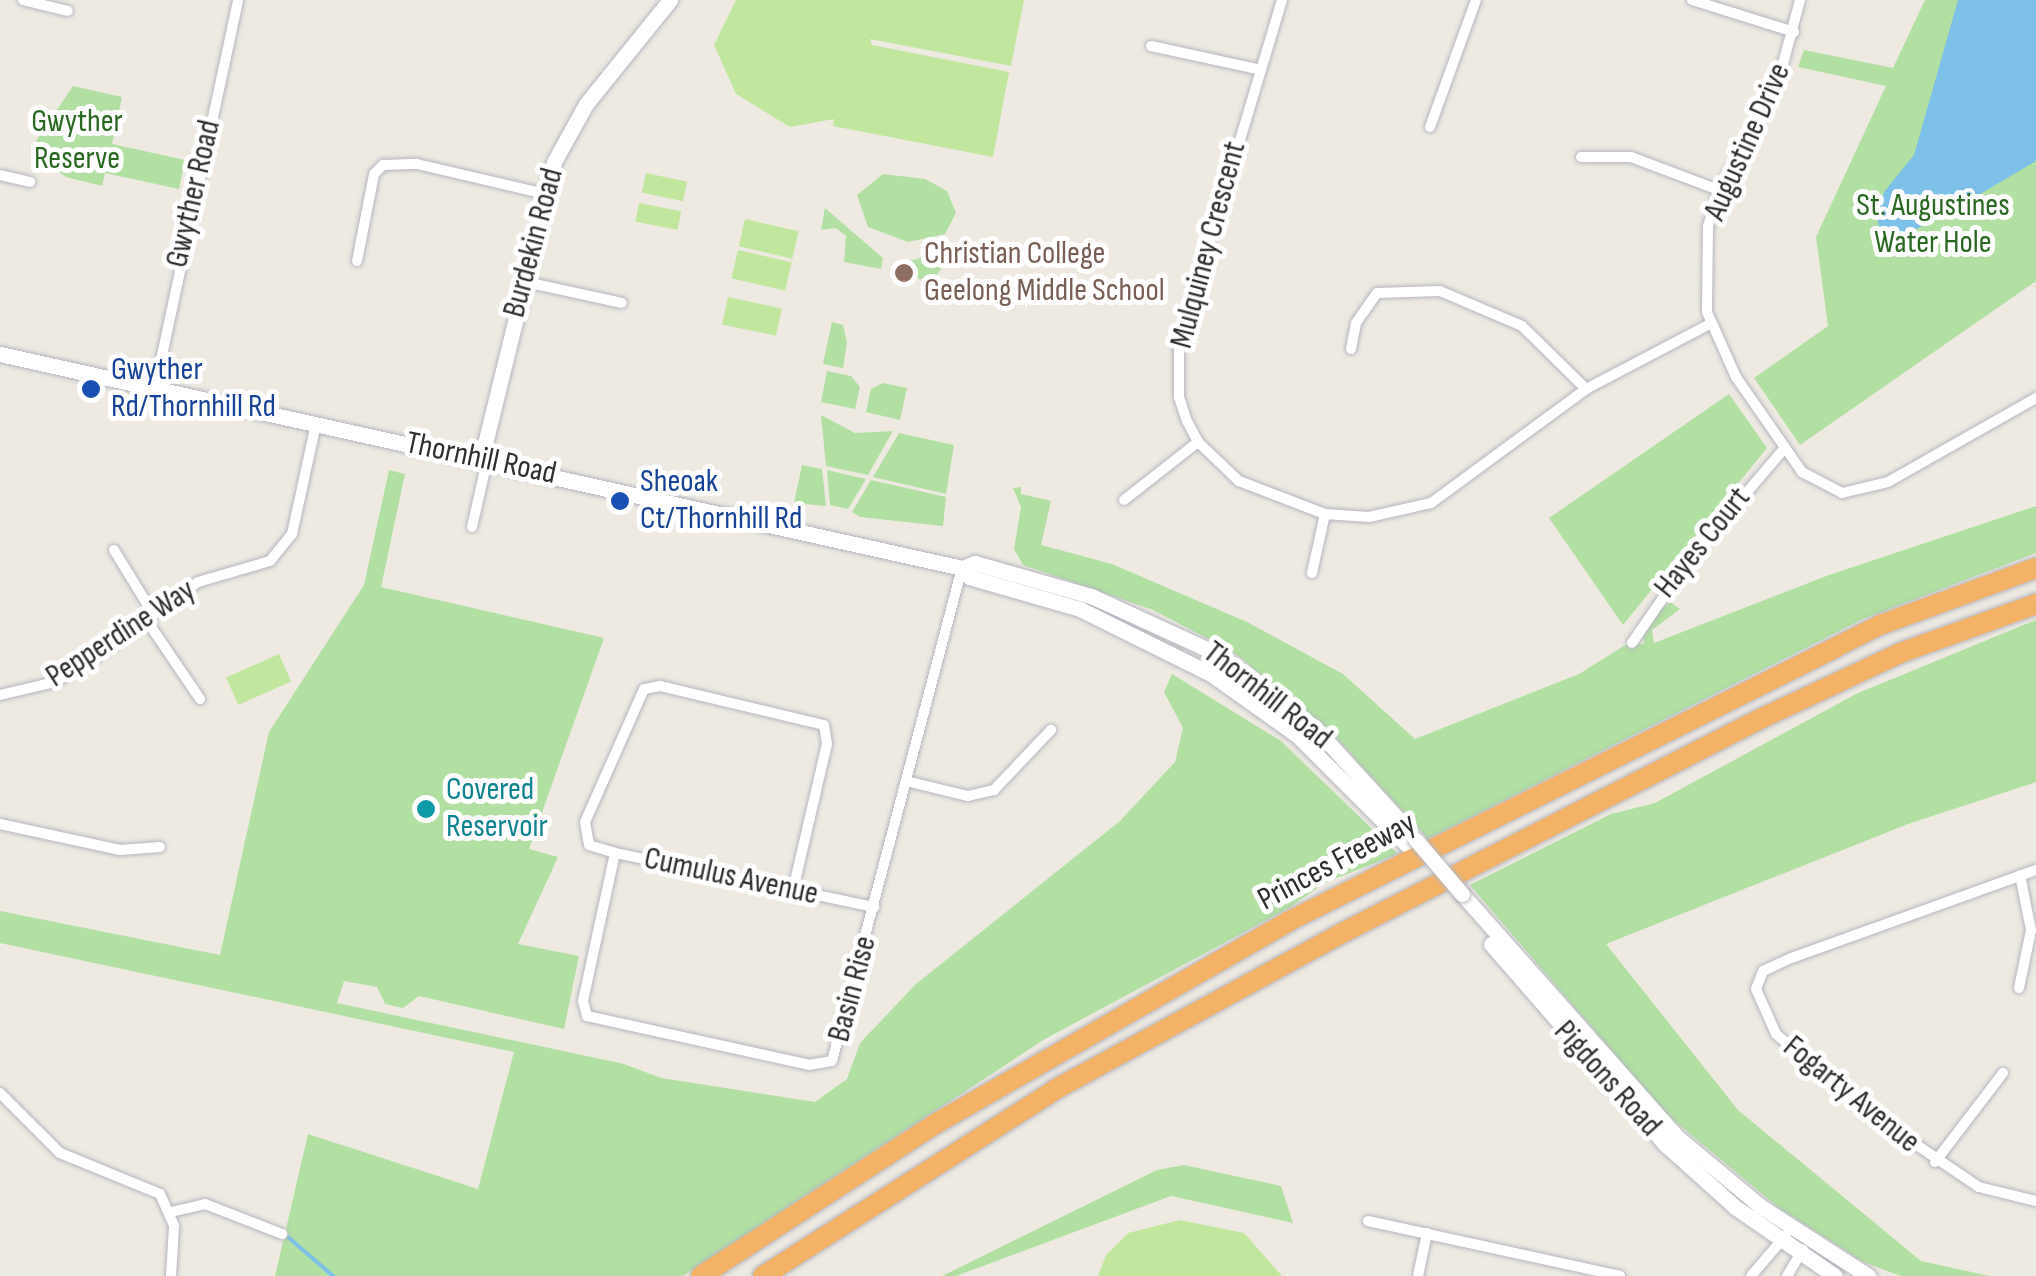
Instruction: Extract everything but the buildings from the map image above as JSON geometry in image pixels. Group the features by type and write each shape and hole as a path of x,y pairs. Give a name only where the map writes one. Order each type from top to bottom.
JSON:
{"highway":[{"name":"Princes Freeway","path":"701,1276 935,1124 1289,921 1880,624 2036,568"},
{"name":"Princes Freeway","path":"763,1276 1056,1089 1327,941 1812,694 1900,653 2036,604"}],"street":[{"path":"23,0 68,11"},
{"name":"Gwyther Road","path":"154,388 159,347 238,0"},
{"name":"Mulquiney Crescent","path":"1282,0 1257,69 1179,344 1179,397 1198,442 1238,481 1325,514 1369,516 1430,503 1458,490 1586,390 1710,324"},
{"path":"1430,127 1476,0"},
{"path":"1692,0 1794,32"},
{"name":"Augustine Drive","path":"1800,0 1776,90 1719,190 1704,258 1710,324 1783,450 1826,490 1858,493 2036,398"},
{"name":"Burdekin Road","path":"484,460 542,193 586,104 664,2"},
{"path":"1151,46 1257,69"},
{"path":"1580,157 1631,157 1719,190"},
{"path":"357,261 374,174 383,165 417,164 542,193"},
{"path":"0,175 30,182"},
{"path":"521,281 622,303"},
{"path":"1351,349 1356,323 1377,293 1440,292 1522,326 1586,390"},
{"name":"Thornhill Road","path":"0,354 962,568 969,576 1080,609 1212,674 1312,748 1412,842 1457,896"},
{"name":"Pepperdine Way","path":"0,696 54,682 198,582 253,571 278,554 296,522 316,424"},
{"path":"1124,500 1198,442"},
{"name":"Hayes Court","path":"1632,643 1689,560 1783,450"},
{"path":"472,527 484,460"},
{"path":"1312,573 1325,514"},
{"path":"114,550 200,699"},
{"name":"Basin Rise","path":"615,853 582,1001 596,1022 825,1064 837,1054 962,568"},
{"name":"Cumulus Avenue","path":"793,890 828,735 816,720 660,686 644,689 585,822 589,845 874,908"},
{"path":"906,781 982,795 1012,778 1051,730"},
{"path":"0,824 120,850 160,847"},
{"name":"Fogarty Avenue","path":"2036,870 1791,958 1757,980 1776,1034 1935,1162 1979,1188 2036,1200"},
{"path":"2019,988 2031,930 2020,874"},
{"name":"Pigdons Road","path":"1457,896 1652,1131 1786,1235 1868,1276"},
{"path":"1935,1162 2003,1073"},
{"path":"0,1093 60,1152 148,1185 172,1212 171,1276"},
{"path":"172,1212 205,1204 282,1234"},
{"path":"1368,1221 1620,1276"},
{"path":"1418,1276 1428,1234"},
{"path":"1750,1276 1786,1235"},
{"path":"1787,1276 1805,1247"},
{"name":"Pigdons Road","path":"1805,1247 1835,1276"}],"green space":[{"path":"736,0 1024,0 1011,66 870,39 872,45 1009,72 993,157 833,126 834,119 790,127 736,94 714,45"},
{"name":"St. Augustines Water Hole","path":"1925,0 2036,0 2036,281 1800,445 1754,378 1828,326 1816,237 1886,86 1798,67 1804,50 1893,68"},
{"name":"Gwyther Reserve","path":"73,86 122,97 112,144 185,160 179,189 105,173 102,186 66,177 30,150"},
{"path":"646,173 687,182 683,201 642,193"},
{"path":"883,174 925,179 947,191 956,213 945,234 908,242 868,227 857,195"},
{"path":"639,203 681,211 678,230 635,222"},
{"path":"825,208 883,258 881,269 844,262 846,236 836,228 821,230"},
{"path":"745,219 799,231 792,259 739,246"},
{"path":"972,244 968,264 959,257 947,260 933,281 900,275 902,263"},
{"path":"738,250 792,262 785,291 731,278"},
{"path":"728,297 782,308 776,336 722,324"},
{"path":"832,322 843,325 847,343 843,368 823,364"},
{"path":"827,371 851,376 860,387 855,409 821,402"},
{"path":"883,383 907,388 900,420 866,412 871,389"},
{"path":"1729,394 1767,448 1623,625 1549,518"},
{"path":"821,415 855,433 893,431 868,475 826,466"},
{"path":"899,433 954,445 946,494 873,477"},
{"path":"802,465 822,469 826,506 794,503"},
{"path":"389,470 405,474 381,587 604,638 529,849 558,857 518,944 579,956 564,1029 419,996 403,1008 385,1004 377,987 344,981 337,1003 624,1064 661,1078 815,1102 847,1079 860,1043 916,984 1120,821 1175,762 1183,728 1164,692 1172,674 1281,741 1398,854 1324,883 1289,908 1045,1039 683,1276 275,1276 308,1134 478,1189 514,1052 0,943 0,911 220,955 269,732 364,585"},
{"path":"827,470 866,479 848,509 830,505"},
{"path":"871,480 946,497 943,526 860,517 852,512"},
{"path":"1021,487 1021,494 1051,501 1041,545 1112,564 1247,622 1343,674 1415,739 1579,674 1627,644 1644,644 1643,625 1670,602 1680,609 1652,630 1654,643 1829,575 2036,506 2036,553 1861,620 1428,839 1330,731 1233,652 1153,610 1023,565 1014,549 1021,507 1013,488"},
{"path":"2036,620 2036,782 1908,824 1606,944 1738,1110 1921,1261 1990,1276 1901,1276 1863,1262 1779,1208 1665,1113 1470,885 1611,814 1655,803 1858,693"},
{"path":"279,654 291,681 238,705 226,678"},
{"path":"1184,1165 1281,1186 1293,1223 1171,1196 956,1276 942,1276 1157,1170"},
{"path":"1180,1220 1244,1233 1282,1276 1098,1276 1106,1255 1128,1233"}],"water":[{"path":"1958,0 2036,0 2036,161 1900,237 1881,234 1877,218 1884,192 1914,155"}],"waterway":[{"path":"288,1237 333,1276"}],"place":[{"name":"Christian College Geelong Middle School","path":"904,273"},
{"name":"Gwyther Rd/Thornhill Rd","path":"91,389"},
{"name":"Sheoak Ct/Thornhill Rd","path":"620,501"},
{"name":"Covered Reservoir","path":"426,809"}]}
